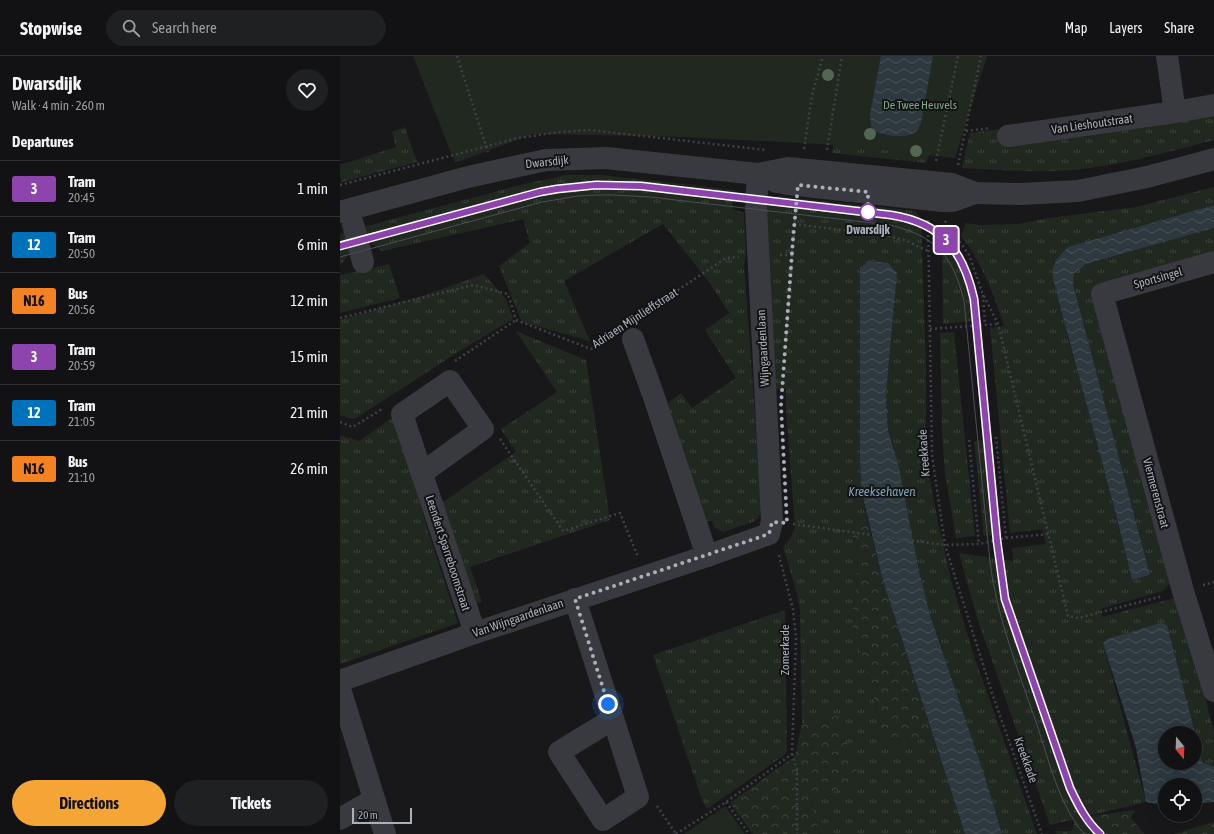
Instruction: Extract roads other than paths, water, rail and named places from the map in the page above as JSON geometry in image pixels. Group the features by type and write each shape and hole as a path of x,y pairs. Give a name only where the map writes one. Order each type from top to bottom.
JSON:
{"street":[{"path":"1167,56 1175,112"},
{"name":"Van Lieshoutstraat","path":"1008,136 1214,105"},
{"name":"Dwarsdijk","path":"347,218 468,177 546,160 606,158 758,174 782,168 800,177 937,191 952,184 975,193 1020,194 1078,190 1146,177 1214,159"},
{"name":"Wijngaardenlaan","path":"758,174 756,209 772,522"},
{"path":"347,218 363,262"},
{"name":"Sportsingel","path":"1102,294 1214,262"},
{"name":"Viermerenstraat","path":"1102,294 1183,591 1214,691"},
{"name":"Adriaen Mijnlieffstraat","path":"626,331 654,397 707,556"},
{"name":"Leendert Sparreboomstraat","path":"422,473 483,429 450,381 402,414 475,633"},
{"name":"Van Wijngaardenlaan","path":"340,681 475,633 769,534 772,522"},
{"path":"575,599 638,797 603,820 560,752 613,719"},
{"path":"340,689 385,834"},
{"path":"340,820 374,800"}],"water":[{"path":"881,56 933,56 921,123 918,129 910,135 891,136 879,133 871,127 870,114"},
{"path":"1214,205 1214,228 1086,264 1074,274 1073,284 1150,575 1132,580 1053,279 1053,269 1056,261 1068,247"},
{"name":"Kreeksehaven","path":"868,261 888,263 897,273 886,393 888,431 899,467 919,571 931,618 985,777 1002,834 965,834 883,581 861,489 860,268"},
{"path":"1161,623 1167,625 1193,726 1158,726 1158,770 1202,770 1202,762 1214,767 1214,802 1202,803 1202,778 1158,778 1158,804 1146,802 1136,748 1103,643 1107,639"}],"tram line":[{"path":"340,246 540,192 596,185 632,186 891,215 909,219 937,232 957,253 970,282 974,299 999,561 1005,599 1070,788 1086,819 1100,834"},
{"name":"3","path":"340,246 540,192 577,186 596,185 650,187 891,215 916,220 938,233 956,252 963,263 968,275 974,299 999,561 1005,599 1070,788 1077,804 1086,818 1094,829 1100,834"},
{"path":"340,257 542,202 578,196 596,195 650,197 890,225 919,235 931,242 948,260 960,285 964,301 990,562 993,583 1003,623 1055,781 1067,809 1084,834"}],"place":[{"name":"Dwarsdijk","path":"868,212"}],"park label":[{"name":"De Twee Heuvels","path":"920,105"}]}
